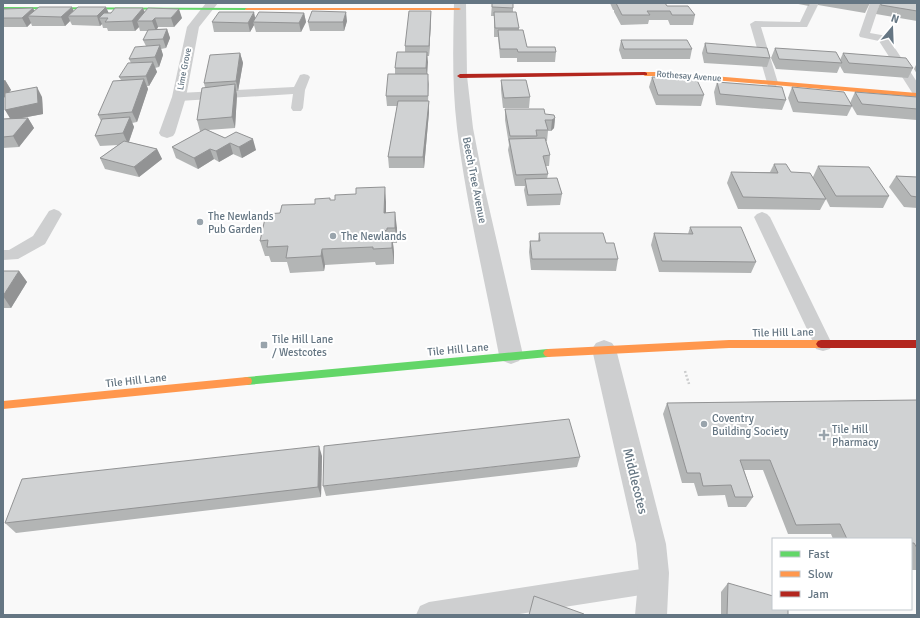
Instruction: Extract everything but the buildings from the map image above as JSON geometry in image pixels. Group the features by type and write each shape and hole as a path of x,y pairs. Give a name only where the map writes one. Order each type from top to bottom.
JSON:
{"street":[{"name":"Lime Grove","path":"168,133 179,97 191,35 194,28 210,6"},
{"path":"3,8 459,6"},
{"name":"Beech Tree Avenue","path":"459,6 460,76 465,128 476,190 511,356"},
{"name":"Rothesay Avenue","path":"460,76 665,74 917,95"},
{"name":"Tile Hill Lane","path":"4,406 511,356 604,349 728,344 917,344"},
{"name":"Middlecotes","path":"604,349 651,544 654,580 651,615"}],"lane":[{"path":"772,83 755,24 803,25 814,3"},
{"path":"875,3 864,35 883,38 917,91"},
{"path":"296,108 299,90 304,77"},
{"path":"179,97 299,90"},
{"path":"3,255 12,255 39,240 54,214"},
{"path":"762,217 823,344"},
{"path":"429,615 654,580"}],"traffic: fast":[{"path":"3,8 247,9"},
{"path":"247,381 548,353"}],"traffic: slow":[{"path":"247,9 459,9"},
{"path":"645,74 665,74 917,95"},
{"path":"548,353 729,344 821,344"},
{"path":"3,405 247,381"}],"traffic: jam":[{"path":"460,76 645,74"},
{"path":"821,344 917,344"}],"place":[{"name":"The Newlands Pub Garden","path":"200,222"},
{"name":"The Newlands","path":"333,236"},
{"name":"Tile Hill Lane / Westcotes","path":"264,345"},
{"name":"Coventry Building Society","path":"704,424"},
{"name":"Tile Hill Pharmacy","path":"824,435"}]}
